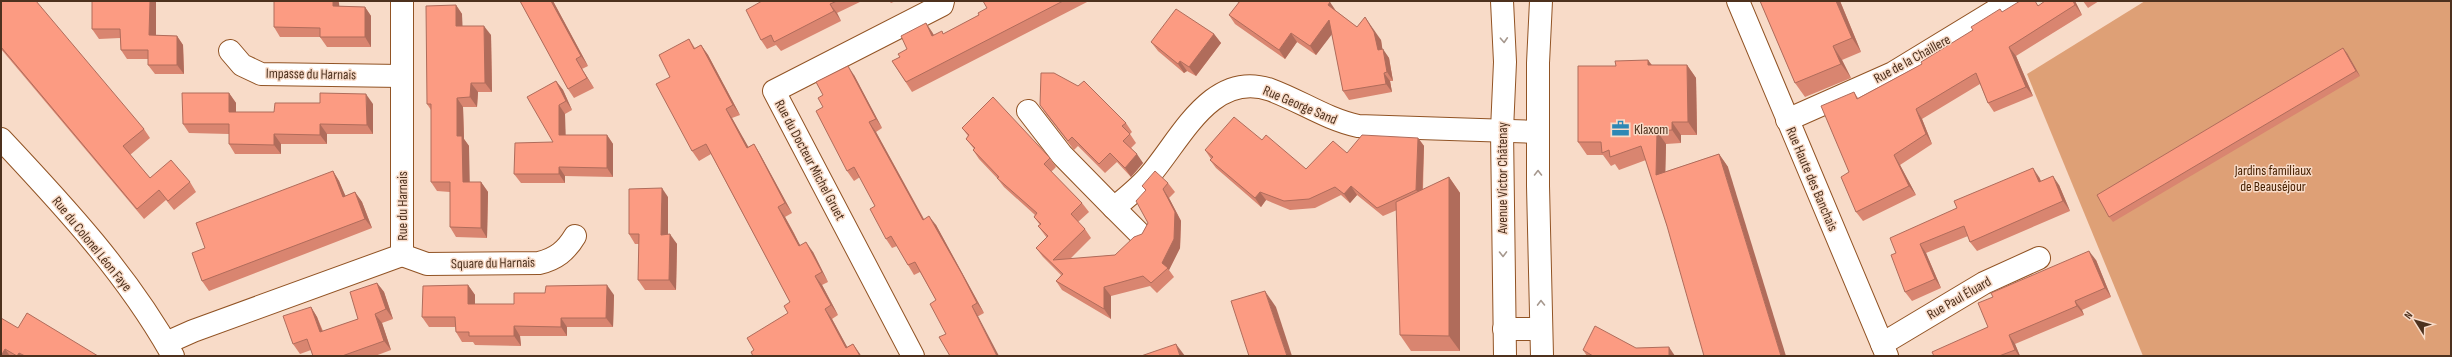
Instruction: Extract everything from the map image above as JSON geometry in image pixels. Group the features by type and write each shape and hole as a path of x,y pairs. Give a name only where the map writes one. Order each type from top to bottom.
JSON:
{"street":[{"name":"Rue du Harnais","path":"169,350 193,331 402,255 402,1"},
{"name":"Avenue Victor Châtenay","path":"1502,1 1505,62 1502,130 1505,356"},
{"path":"1541,1 1538,132 1542,356"},
{"name":"Rue Haute des Banchais","path":"1738,1 1884,350"},
{"name":"Rue de la Chaillere","path":"1787,120 1893,73 2011,1"},
{"name":"Rue du Docteur Michel Gruet","path":"913,356 774,91 945,2"},
{"name":"Impasse du Harnais","path":"230,51 242,65 261,74 401,76"},
{"name":"Rue George Sand","path":"1114,208 1149,177 1207,103 1229,90 1243,86 1272,90 1330,118 1358,126 1390,129 1502,130 1538,132"},
{"path":"1028,111 1062,155 1140,234"},
{"name":"Rue du Colonel Léon Faye","path":"1,140 67,210 118,274 169,350"},
{"name":"Square du Harnais","path":"402,255 427,264 539,263 551,260 562,253 575,236"},
{"name":"Rue Paul Éluard","path":"1884,350 1984,282 2038,258"},
{"path":"1504,329 1541,329"}],"green space":[{"name":"Jardins familiaux de Beauséjour","path":"2145,1 2451,1 2451,356 2143,356 2027,74"}],"building":[{"path":"1,1 36,1 144,129 123,146 150,178 171,160 190,182 168,201 159,190 137,209 1,47"},
{"path":"92,1 150,1 149,35 177,36 177,65 148,65 148,50 121,50 120,29 92,29"},
{"path":"274,1 333,1 333,6 365,7 365,37 320,37 320,28 274,27"},
{"path":"520,1 551,1 581,56 576,59 587,78 568,89"},
{"path":"762,1 837,1 830,4 834,11 774,42 771,35 761,40 746,10"},
{"path":"983,1 1063,1 906,82 892,61 900,57 898,54 907,49 901,36 926,23 932,36 942,31 943,34 979,15 978,13 987,8"},
{"path":"1240,1 1328,1 1330,2 1328,5 1357,27 1365,17 1374,32 1378,50 1383,49 1387,72 1384,73 1386,84 1343,91 1329,20 1310,46 1291,33 1279,50 1229,15"},
{"path":"1760,1 1836,1 1852,38 1833,46 1841,64 1795,83"},
{"path":"2020,1 2035,1 2038,6 2045,1 2073,1 2075,5 2009,47 2026,87 1988,103 1976,73 1916,109 1926,134 1894,155 1909,186 1856,212 1841,177 1849,172 1821,106 1854,92 1857,99 1922,64 1921,62 1973,30 1971,27 2000,9 2002,12"},
{"path":"456,5 456,26 484,26 485,83 471,83 470,97 457,98 457,136 462,136 463,182 481,182 481,228 450,227 450,182 431,182 431,104 427,104 426,6"},
{"path":"1176,9 1214,34 1189,67 1180,61 1178,64 1151,42"},
{"path":"689,39 694,49 701,45 733,105 726,109 747,148 754,144 785,203 778,207 787,224 799,246 806,242 822,272 815,276 831,305 825,309 846,348 853,344 860,356 753,356 751,352 754,350 747,338 788,313 784,306 790,302 706,144 692,151 656,84 670,77 659,55"},
{"path":"2343,48 2356,71 2109,217 2097,195"},
{"path":"1648,60 1648,65 1687,65 1688,122 1672,122 1672,130 1657,131 1656,175 1719,154 1781,356 1704,356 1667,226 1641,146 1610,157 1609,150 1602,153 1601,142 1578,142 1578,66 1616,66 1615,61"},
{"path":"848,66 876,119 869,122 923,220 929,216 962,274 977,303 972,306 997,356 950,356 939,337 946,334 930,304 936,300 915,262 908,265 891,236 886,239 870,209 875,206 854,167 847,171 816,111 823,107 818,98 823,95 816,82"},
{"path":"1041,73 1054,73 1078,86 1084,81 1126,123 1122,126 1130,134 1123,141 1137,154 1125,168 1110,153 1099,164 1072,137 1068,141 1040,105"},
{"path":"556,81 566,101 559,105 559,135 607,135 607,168 559,167 559,174 514,174 515,143 553,142 527,97"},
{"path":"182,93 229,93 229,112 274,112 275,103 320,103 320,93 366,94 367,125 320,124 320,135 274,134 274,145 229,144 229,124 183,124"},
{"path":"993,97 1050,158 1044,164 1082,203 1071,214 1085,229 1053,260 1115,255 1134,237 1142,234 1148,223 1136,201 1146,190 1142,186 1155,171 1168,183 1163,189 1175,212 1174,239 1162,263 1168,268 1151,283 1143,276 1104,287 1104,309 1056,281 1063,274 1036,248 1048,236 1038,226 1041,224 1034,217 1037,213 997,178 999,177 973,150 975,148 966,139 969,135 962,128"},
{"path":"1234,117 1262,140 1266,135 1306,169 1333,141 1347,153 1362,135 1418,138 1416,190 1377,208 1351,186 1344,194 1335,187 1309,199 1284,201 1260,192 1255,198 1210,160 1213,157 1205,150"},
{"path":"2033,168 2039,182 2053,176 2063,201 1970,242 1964,226 1920,244 1935,279 1905,292 1891,255 1896,253 1890,238 1957,208 1954,201"},
{"path":"333,171 343,197 355,192 365,219 202,281 192,253 205,248 196,223"},
{"path":"1449,177 1449,336 1400,335 1396,202"},
{"path":"662,188 661,235 670,234 669,280 638,280 639,234 629,234 629,189"},
{"path":"2089,251 2105,288 2075,301 2077,306 2009,335 2015,350 1999,356 1934,356 1932,352 1988,327 1978,303 1993,297 1991,293"},
{"path":"377,283 386,309 375,314 384,341 342,356 313,356 307,339 293,344 283,316 311,307 320,332 358,319 350,292"},
{"path":"468,285 468,304 514,304 514,293 545,293 546,286 607,285 606,318 561,318 561,327 514,326 514,336 469,336 469,332 456,332 455,317 422,317 423,286"},
{"path":"1265,291 1287,356 1249,356 1231,301"},
{"path":"27,313 98,356 25,356 19,353 17,356 5,349 1,356 1,318 18,328"},
{"path":"1595,326 1636,348 1669,347 1669,356 1593,356 1583,350"},
{"path":"1176,344 1180,356 1141,356"}],"place":[{"name":"Klaxom","path":"1621,129"}]}
